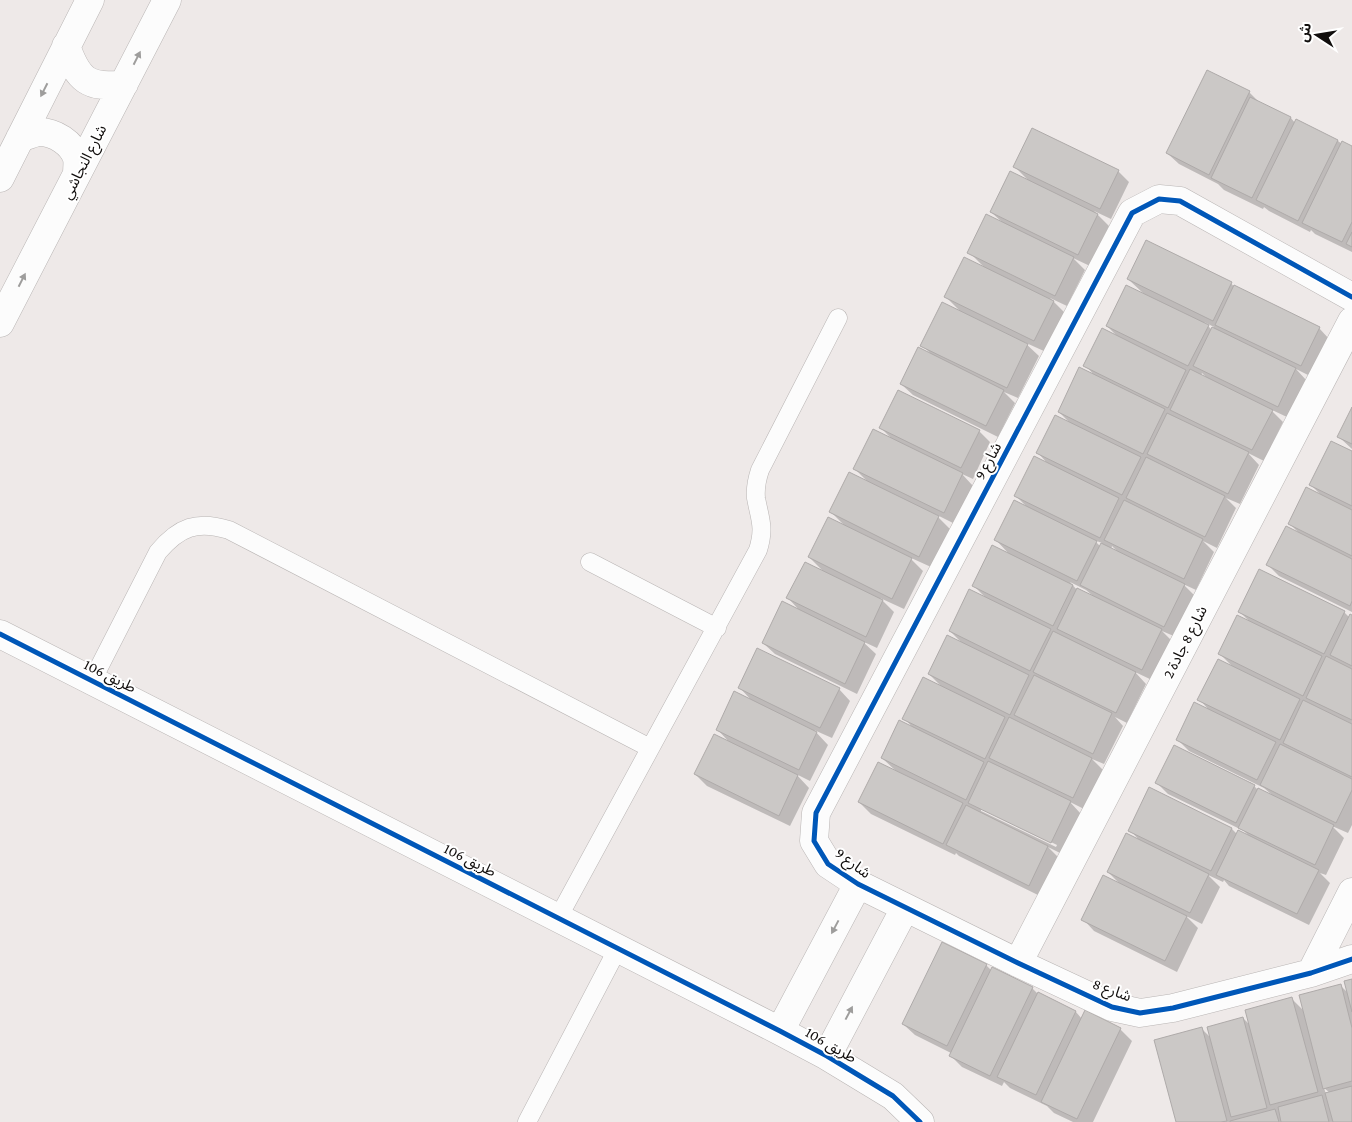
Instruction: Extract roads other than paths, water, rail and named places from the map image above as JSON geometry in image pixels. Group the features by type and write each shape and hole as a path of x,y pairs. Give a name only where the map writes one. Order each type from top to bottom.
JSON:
{"street":[{"path":"0,178 90,0"},
{"name":"شارع النجاشي","path":"0,323 167,0"},
{"path":"66,46 73,64 82,76 94,84 106,87 124,84"},
{"path":"20,138 37,132 47,133 60,138 71,146 77,160 77,174"},
{"name":"شارع 9","path":"905,908 858,884 828,864 814,841 816,813 1132,213 1159,199 1180,201 1352,297"},
{"name":"شارع 8 جادة 2","path":"1018,963 1352,321"},
{"name":"طريق 106","path":"0,634 780,1031 893,1096 920,1122"},
{"path":"780,1031 858,884"},
{"path":"1311,973 1352,892"},
{"name":"شارع 8","path":"905,908 1112,1007 1140,1013 1173,1008 1311,973 1352,959"},
{"name":"طريق 106","path":"826,1056 905,908"}],"lane":[{"path":"558,918 758,550 762,536 762,523 756,497 756,483 760,470 838,318"},
{"path":"92,681 158,552 182,530 197,526 214,525 229,530 650,748"},
{"path":"590,562 717,628"},
{"path":"528,1122 618,948"}]}
